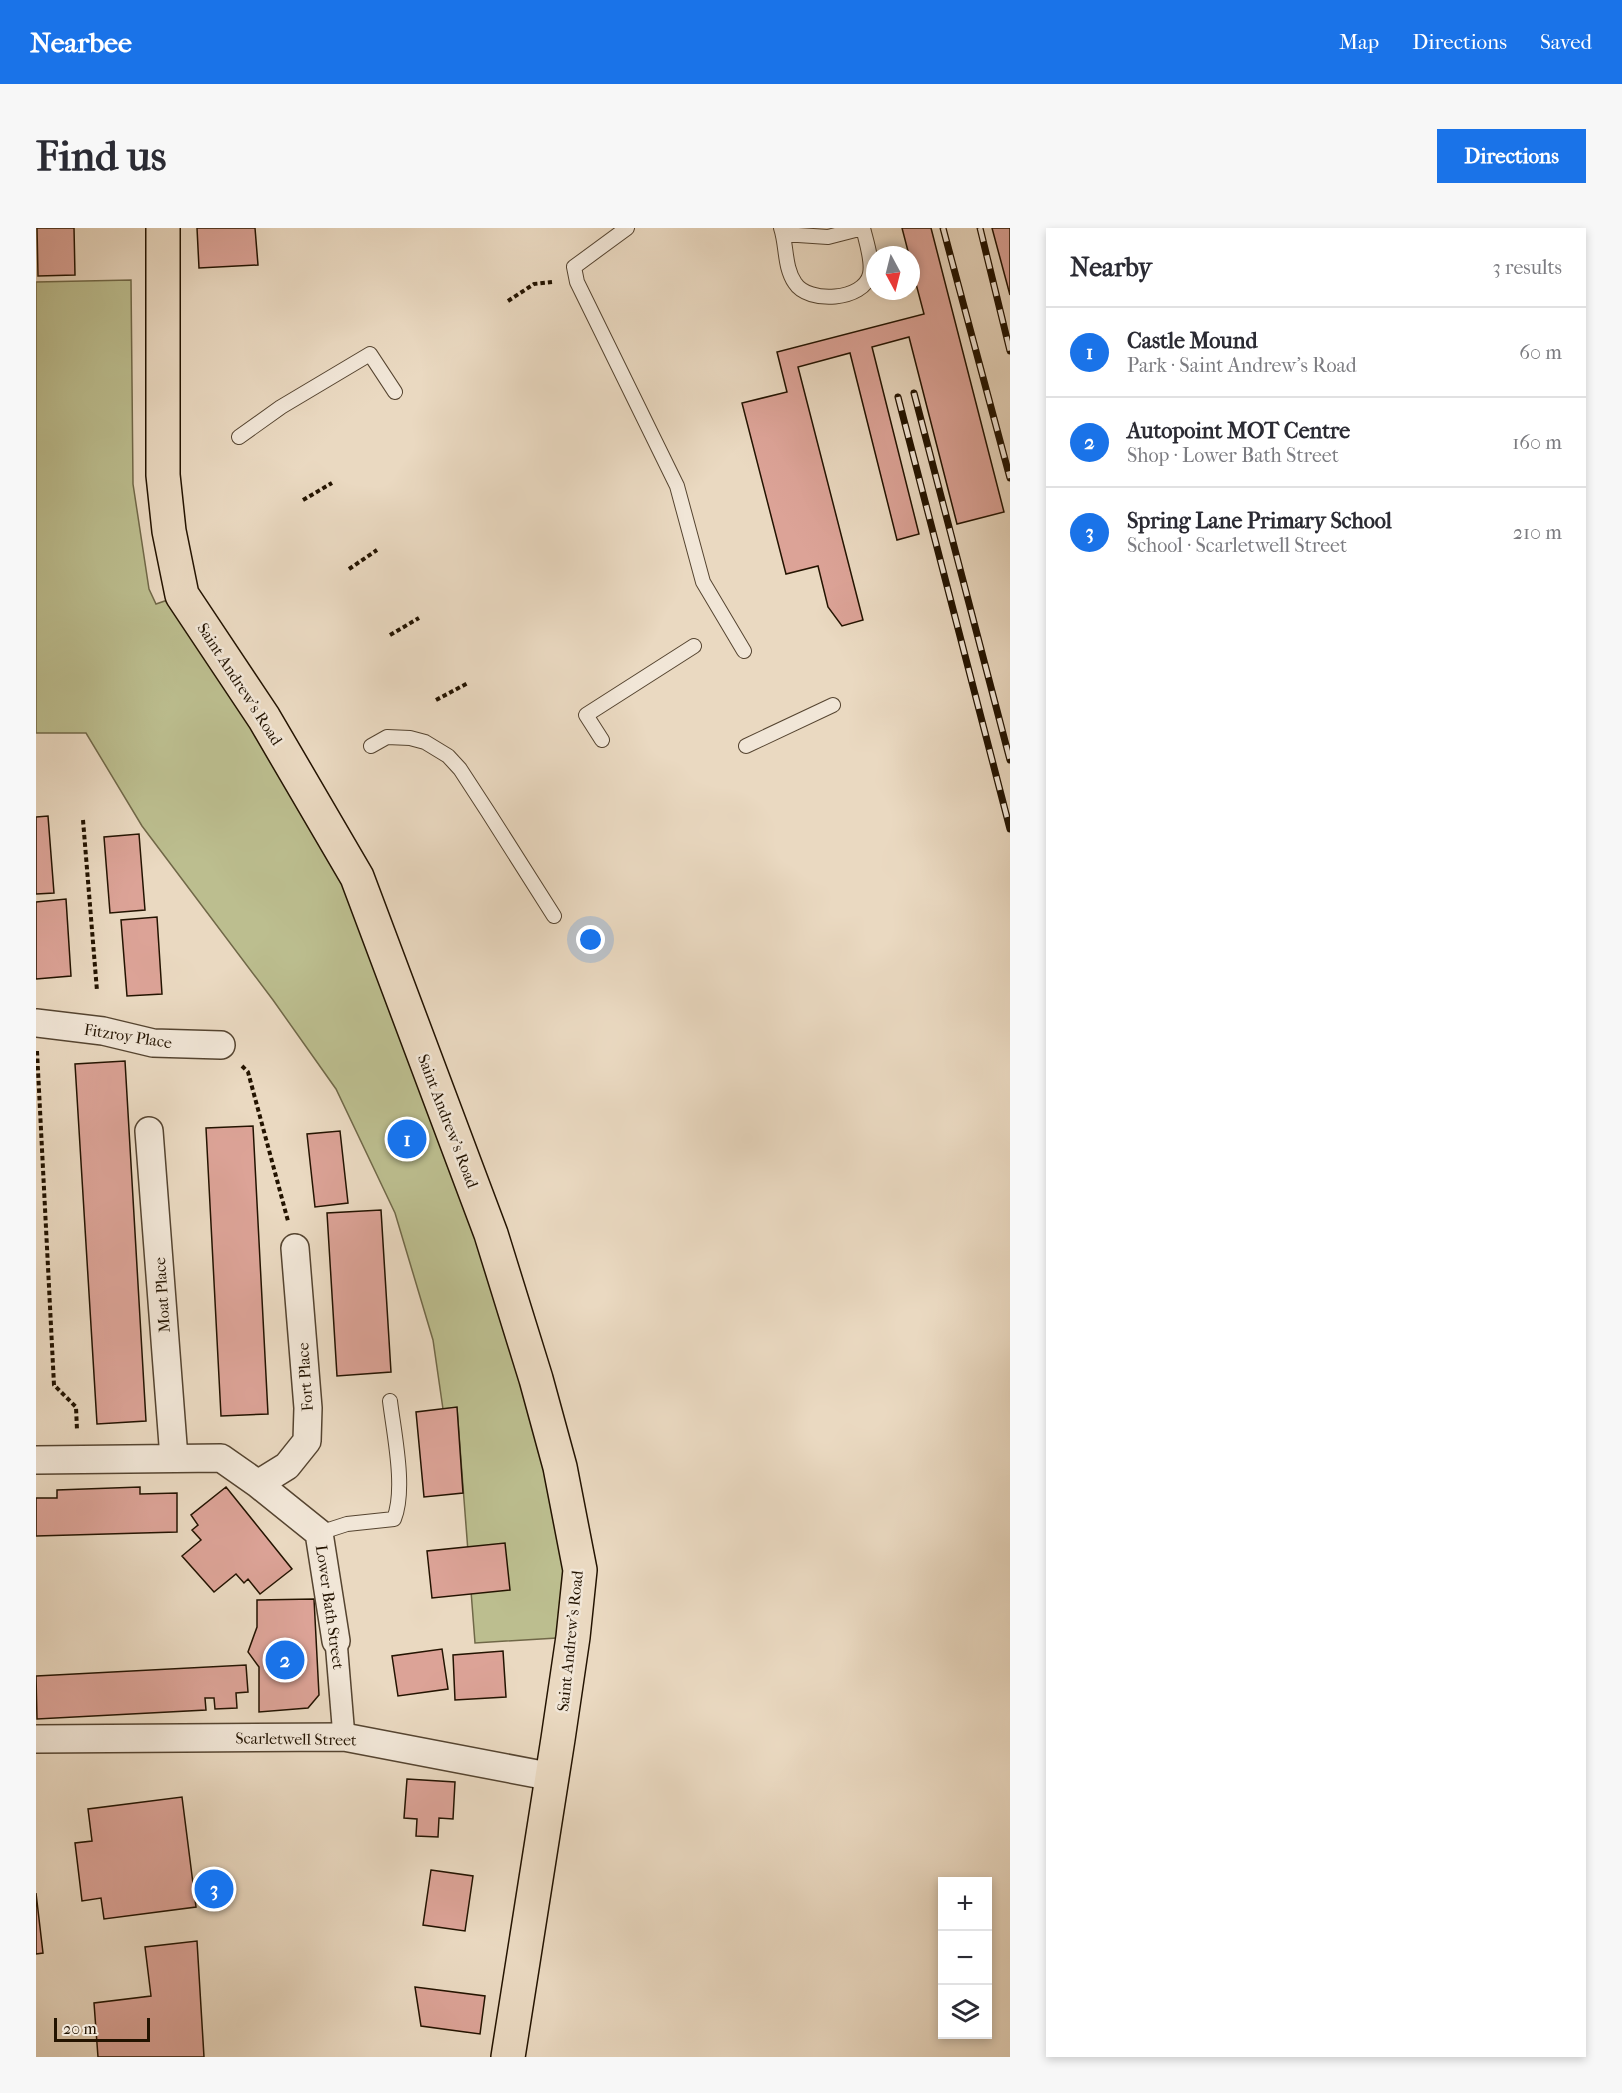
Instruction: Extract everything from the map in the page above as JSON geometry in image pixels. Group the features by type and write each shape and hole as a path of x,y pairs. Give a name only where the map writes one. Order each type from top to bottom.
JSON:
{"main road":[{"name":"Saint Andrew's Road","path":"163,228 163,475 169,531 182,595 264,718 357,877 491,1234 536,1379 560,1467 580,1570 553,1777 508,2057"}],"street":[{"name":"Fitzroy Place","path":"36,1023 104,1031 153,1044 221,1045"},
{"name":"Moat Place","path":"149,1131 174,1458"},
{"name":"Fort Place","path":"258,1484 287,1466 307,1441 308,1408 295,1248"},
{"name":"Lower Bath Street","path":"36,1460 221,1458 320,1533 336,1641 344,1737"},
{"name":"Scarletwell Street","path":"36,1739 344,1737 553,1777"}],"lane":[{"path":"627,228 574,267 577,282 676,486 703,582 744,651"},
{"path":"863,228 870,275 856,292 832,297 816,297 795,284 789,270 782,231 828,237 863,228"},
{"path":"239,437 281,406 370,354 394,392"},
{"path":"602,740 586,715 694,646"},
{"path":"746,746 833,705"},
{"path":"370,746 387,737 410,738 425,742 448,756 482,803 554,916"},
{"path":"320,1533 347,1524 394,1519 398,1509 400,1489 390,1401"}],"path":[{"path":"508,301 534,284 552,282"},
{"path":"303,500 332,483"},
{"path":"349,569 377,550"},
{"path":"390,635 419,618"},
{"path":"436,700 468,683"},
{"path":"83,820 97,991"},
{"path":"36,1042 54,1385 76,1407 77,1460"},
{"path":"221,1045 248,1071 295,1248"}],"green space":[{"path":"131,280 133,484 149,589 156,604 182,595 357,877 536,1379 573,1637 475,1643 457,1408 443,1409 433,1340 395,1213 336,1089 273,1000 142,826 86,733 36,733 36,282"}],"building":[{"path":"37,228 74,228 75,275 38,276"},
{"path":"197,228 255,228 258,265 199,268"},
{"path":"902,228 931,228 1004,512 957,524 909,337 872,347 919,534 897,540 850,353 798,367 863,620 842,626 828,607 818,566 786,574 742,403 787,392 777,352 924,314 920,299 920,246 907,246"},
{"path":"992,228 1010,228 1010,295"},
{"path":"48,816 54,893 36,894 36,817"},
{"path":"139,834 145,910 110,913 104,837"},
{"path":"66,899 71,976 36,979 36,902"},
{"path":"157,917 162,994 127,996 121,920"},
{"path":"125,1061 146,1421 97,1424 75,1064"},
{"path":"253,1126 268,1414 221,1416 206,1128"},
{"path":"340,1131 348,1203 315,1207 307,1134"},
{"path":"381,1210 391,1372 337,1376 327,1213"},
{"path":"457,1407 463,1493 424,1497 416,1412"},
{"path":"140,1487 140,1494 177,1493 177,1532 36,1536 36,1498 57,1498 57,1490"},
{"path":"226,1487 292,1569 260,1594 248,1579 244,1583 236,1574 214,1592 182,1556 201,1540 192,1530 198,1525 191,1515"},
{"path":"505,1543 510,1590 432,1598 427,1551"},
{"path":"314,1599 319,1695 308,1708 259,1712 259,1667 248,1652 257,1627 257,1600"},
{"path":"442,1649 448,1689 398,1696 392,1656"},
{"path":"503,1651 506,1697 455,1700 453,1655"},
{"path":"246,1665 248,1692 236,1693 237,1708 215,1709 214,1698 205,1698 206,1710 37,1719 36,1676"},
{"path":"407,1779 455,1782 453,1819 439,1818 438,1837 416,1836 417,1819 404,1818"},
{"path":"182,1797 196,1907 104,1919 101,1898 82,1901 75,1843 92,1841 88,1809"},
{"path":"431,1870 473,1876 465,1931 423,1925"},
{"path":"36,1893 43,1953 36,1954"},
{"path":"197,1941 204,2057 98,2057 94,2003 151,1996 145,1947"},
{"path":"415,1987 485,1996 480,2034 421,2026"}],"railway":[{"path":"943,228 1010,478"},
{"path":"980,228 1010,351"},
{"path":"914,393 1010,760"},
{"path":"898,397 1010,829"}],"place":[{"name":"Castle Mound","path":"407,1139"},
{"name":"Autopoint MOT Centre","path":"285,1660"},
{"name":"Spring Lane Primary School","path":"214,1889"}]}
